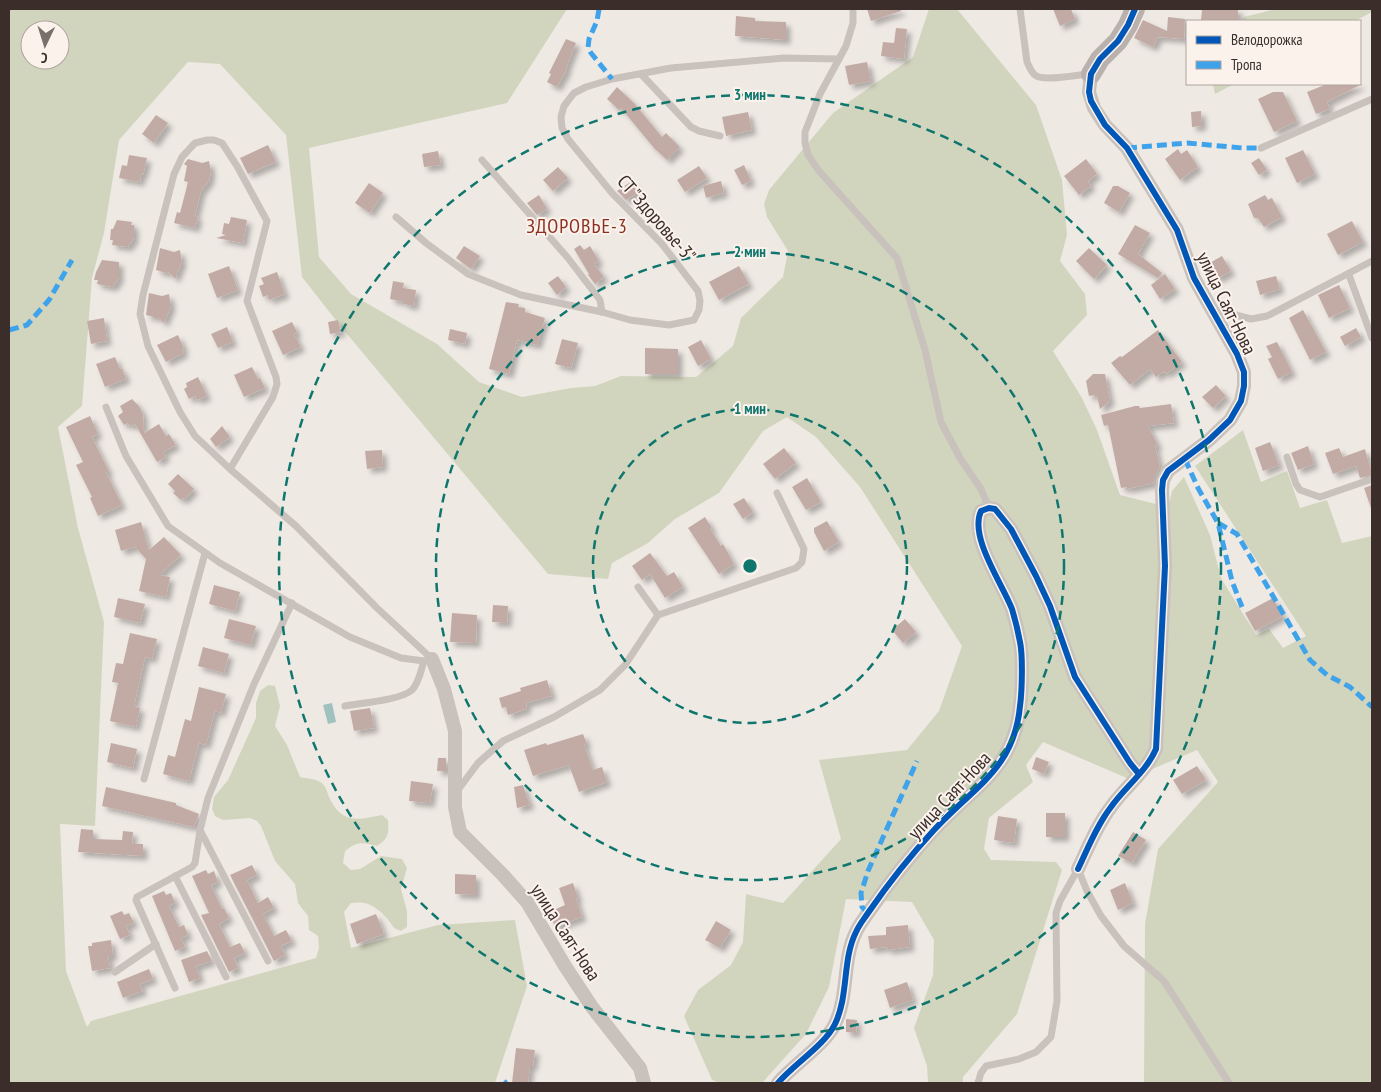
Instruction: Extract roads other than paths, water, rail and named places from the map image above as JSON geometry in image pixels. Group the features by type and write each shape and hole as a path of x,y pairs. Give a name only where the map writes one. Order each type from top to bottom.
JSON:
{"street":[{"path":"1090,74 1100,59 1118,40 1128,25 1135,9"},
{"name":"улица Саят-Нова","path":"1078,869 1093,836 1110,808 1150,761 1156,749 1165,566 1163,480 1168,472 1209,440 1230,420 1240,401 1244,386 1244,372 1237,354 1194,278 1180,237 1127,148 1105,125 1094,108 1089,92 1090,74"},
{"path":"989,508 995,509 1010,529 1036,576 1050,606 1075,677 1104,724 1139,774"},
{"name":"улица Саят-Нова","path":"778,1083 786,1073 824,1040 835,1024 842,1007 849,957 855,932 888,885 935,829 1002,762 1018,727 1020,644 1012,610 979,534 978,518 981,511 989,508"},
{"name":"улица Саят-Нова","path":"428,660 444,689 455,731 455,807 460,832 527,902 592,1007 640,1068 644,1083"}],"lane":[{"path":"853,9 853,23 846,46 820,94 806,132 805,143 808,155 819,171 897,258 925,350 941,422 960,458 981,489 989,508"},
{"path":"1020,9 1027,62 1036,77 1044,79 1090,74"},
{"name":"СТ \"Здоровье-3\"","path":"396,217 426,243 468,274 521,295 602,312 630,320 670,325 694,320 699,310 698,291 662,244 612,193 568,139 562,128 561,117 564,106 579,89 612,79 671,68 784,58 839,59"},
{"path":"641,74 691,127 720,136"},
{"path":"1261,148 1372,99"},
{"path":"230,469 273,397 277,384 247,301 267,221 222,143 207,140 195,143 182,157 174,174 143,295 140,314 148,346 180,412 195,436 230,469 296,526 428,660"},
{"path":"482,160 574,265 600,300 602,312"},
{"path":"1212,309 1242,317 1258,318 1267,316 1349,275 1372,261"},
{"path":"1349,275 1372,338"},
{"path":"106,407 126,456 168,526 205,553 350,637 401,658 428,660"},
{"path":"1287,457 1296,484 1300,490 1309,492 1316,497 1320,498 1372,479"},
{"path":"455,794 478,763 503,741 554,717 600,690 625,665 658,615 796,568 802,562 804,549 777,493"},
{"path":"144,779 205,553"},
{"path":"638,587 658,615"},
{"path":"175,988 136,900 137,897 192,867 208,798 254,684 292,604"},
{"path":"345,706 402,696 413,689 428,660"},
{"path":"200,830 268,962"},
{"path":"978,1083 981,1072 986,1066 1019,1059 1036,1052 1051,1037 1057,1001 1056,913 1060,901 1078,869"},
{"path":"1078,869 1087,891 1101,916 1124,946 1164,981 1229,1083"},
{"path":"175,876 226,976"},
{"path":"115,972 156,944"}],"water":[{"path":"332,703 336,722 328,724 323,705"}],"district":[{"name":"ЗДОРОВЬЕ-3","path":"577,226"}]}
